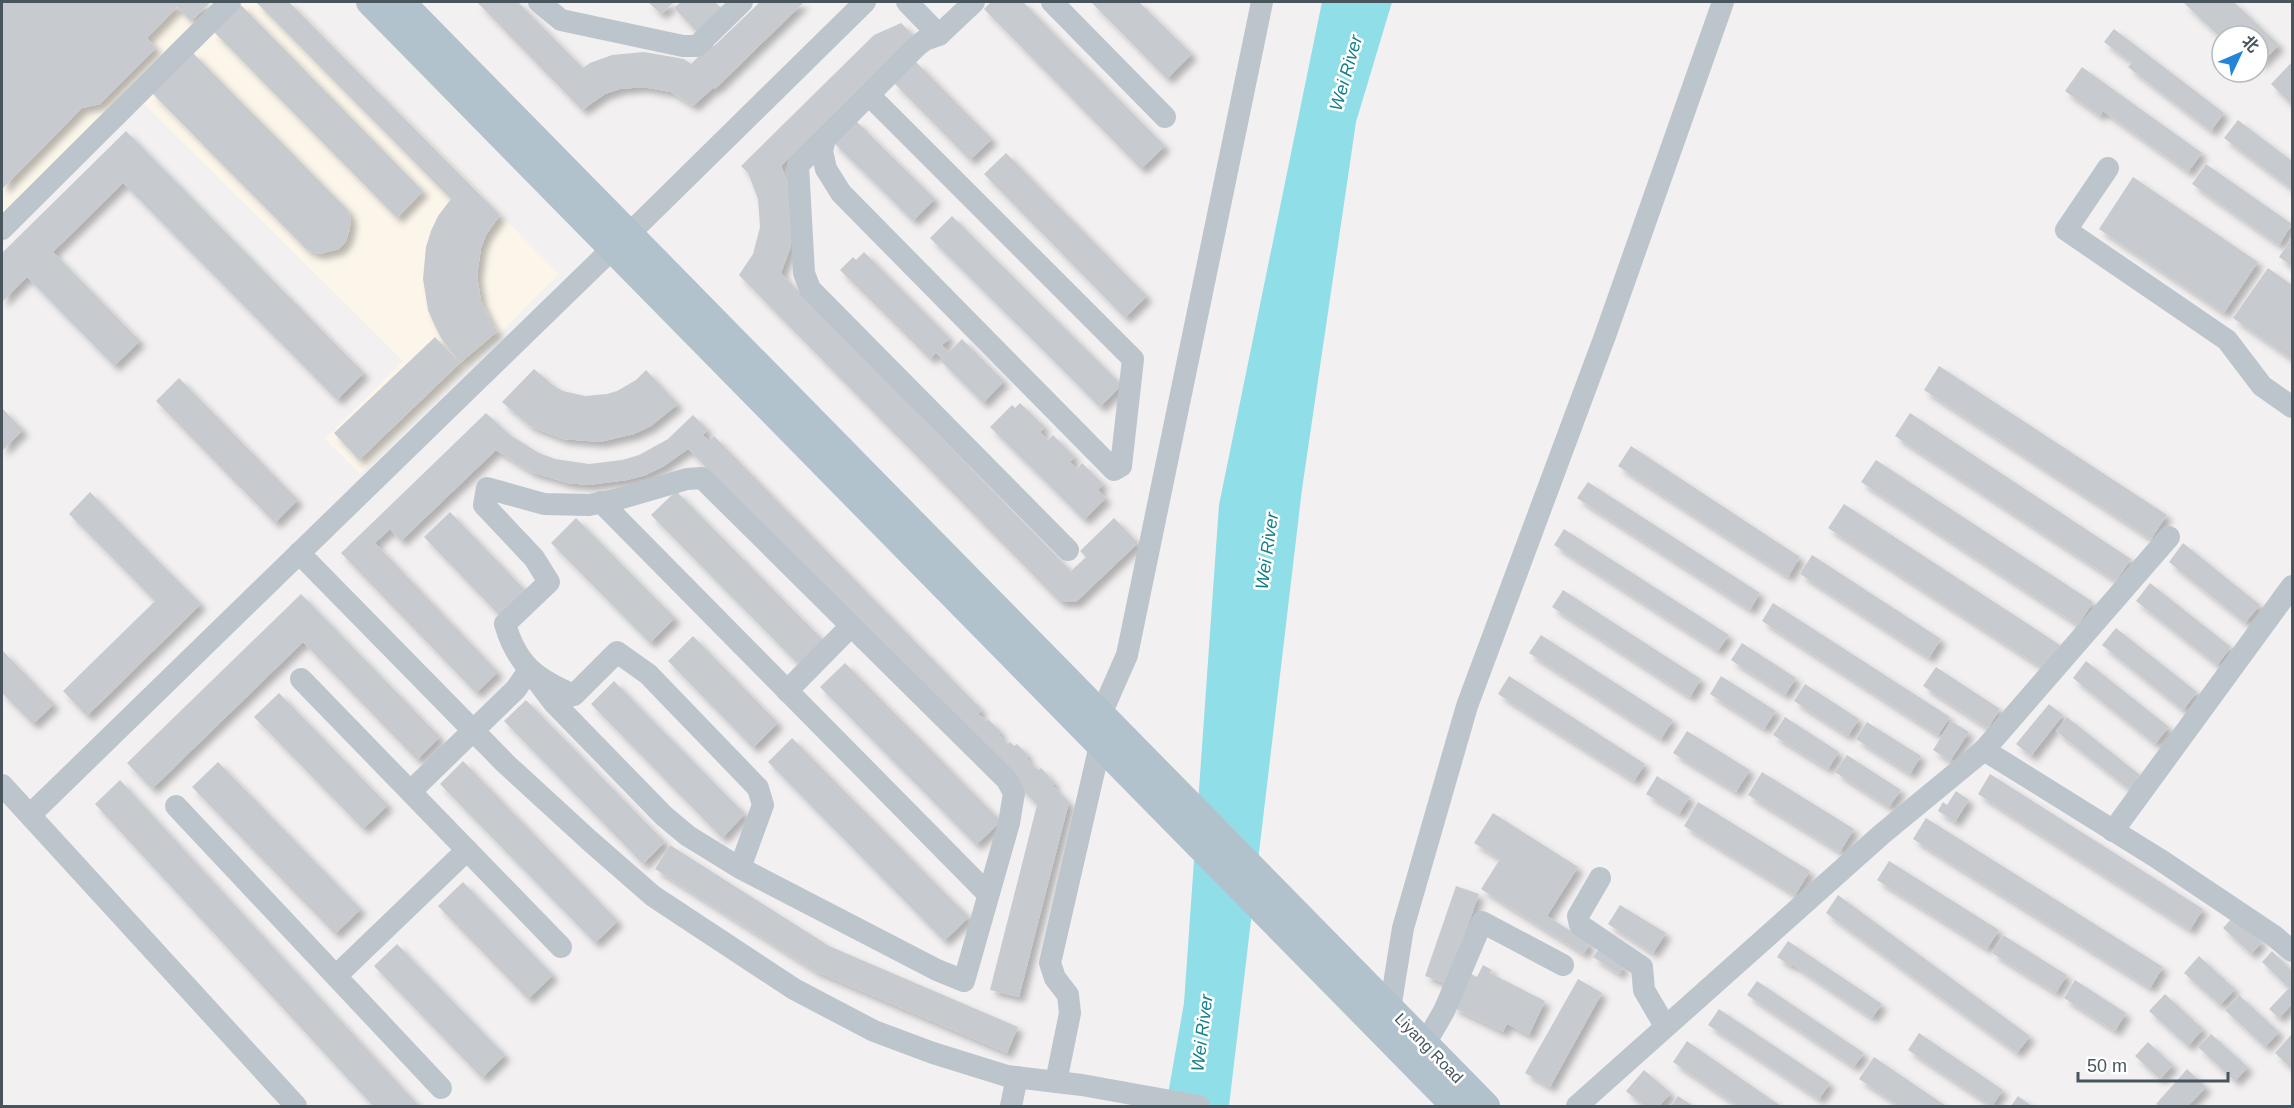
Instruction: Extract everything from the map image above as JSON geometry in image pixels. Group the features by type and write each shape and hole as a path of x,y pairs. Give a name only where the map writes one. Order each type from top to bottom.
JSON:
{"main road":[{"path":"370,2 621,241 1101,714 1110,744"},
{"path":"401,2 621,241 1110,744 1373,1002"},
{"name":"Liyang Road","path":"1373,1002 1425,1044 1486,1107"},
{"name":"Liyang Road","path":"1373,1002 1455,1107"}],"street":[{"path":"2,230 230,2"},
{"path":"540,2 561,20 683,46 697,46 742,2"},
{"path":"30,815 865,2"},
{"path":"907,2 939,35"},
{"path":"974,2 939,35 917,46 798,165 804,273 810,289 1068,550"},
{"path":"1052,2 1165,117"},
{"path":"1101,714 1127,655 1262,2"},
{"path":"1373,1002 1402,928 1467,706 1605,336 1723,2"},
{"path":"825,139 822,151 826,169 841,193 1114,470 1121,466 1133,359 869,94"},
{"path":"2108,168 2066,230 2227,340 2262,386 2292,407"},
{"path":"702,478 851,626 1007,780 1014,793 1009,823 964,981 937,970 740,868 688,836 664,816 554,703 511,644 505,624 549,582 534,558 484,505 487,488 544,504 589,505 687,479 702,478"},
{"path":"601,502 988,894"},
{"path":"1576,1107 1882,834 1984,750 2169,537"},
{"path":"298,553 506,764 653,896 795,989 873,1031 933,1053 1017,1077 1199,1107"},
{"path":"2113,831 2292,586"},
{"path":"787,691 851,626"},
{"path":"529,670 555,687 574,695 617,652 648,674 758,788 763,805 740,868"},
{"path":"411,791 516,689 529,670"},
{"path":"302,679 561,947"},
{"path":"1056,1082 1070,1014 1068,995 1054,978 1050,963 1110,744"},
{"path":"1984,750 2274,936 2292,951"},
{"path":"2,785 296,1107"},
{"path":"176,806 441,1088"},
{"path":"336,976 467,850"},
{"path":"1600,878 1578,916 1580,924 1642,968 1644,990 1665,1026"},
{"path":"1425,1044 1444,1011 1482,922 1563,965"},
{"path":"1011,1107 1017,1077"}],"shaded area":[{"path":"2,2 291,2 559,274 360,474 325,439 403,361 128,88 2,215"}],"water":[{"name":"Wei River","path":"1322,2 1392,2 1356,122 1302,489 1229,1106 1166,1106 1184,1003 1219,505"}],"building":[{"path":"2,2 211,2 191,21 177,7 147,38 156,48 100,104 82,108 2,189"},
{"path":"256,2 289,2 500,215 486,235 481,248 477,276 481,301 498,331 460,363 441,338 434,324 428,310 423,279 426,247 431,231 438,216 451,199"},
{"path":"477,2 518,2 583,68 612,55 644,52 684,59 691,64 711,44 714,46 760,2 804,2 715,89 714,87 693,106 671,92 643,87 620,89 605,94 582,110"},
{"path":"648,2 674,2 661,14"},
{"path":"681,2 715,2 723,10 698,33 674,8"},
{"path":"991,2 1023,2 1165,146 1141,169 984,9"},
{"path":"1091,2 1139,2 1192,54 1167,79"},
{"path":"2183,2 2234,2 2257,24 2210,24 2210,28"},
{"path":"241,5 423,191 397,218 214,32"},
{"path":"901,23 913,35 781,166 791,191 794,230 781,273 1071,571 1086,557 1080,551 1114,518 1138,543 1076,602 1060,602 739,275 753,254 760,227 758,199 748,173 741,166 874,35"},
{"path":"2114,29 2224,113 2211,131 2128,67 2132,63 2104,42"},
{"path":"2270,36 2279,45 2270,54"},
{"path":"193,53 348,210 351,221 349,232 346,241 339,249 319,254 307,250 152,93"},
{"path":"916,62 992,139 970,160 894,83"},
{"path":"2292,62 2292,105 2271,84"},
{"path":"2082,67 2202,153 2188,172 2103,111 2100,116 2065,91"},
{"path":"855,120 935,199 913,221 833,142"},
{"path":"2238,120 2292,161 2292,189 2224,138"},
{"path":"126,131 364,373 337,400 123,183 53,252 140,341 114,366 27,277 2,302 2,253"},
{"path":"1006,153 1147,296 1125,318 984,174"},
{"path":"2206,164 2292,224 2279,245 2192,184"},
{"path":"2133,177 2258,262 2224,313 2099,229"},
{"path":"952,216 1122,385 1100,407 930,238"},
{"path":"2292,238 2292,266 2279,257"},
{"path":"864,252 950,338 942,345 949,352 962,339 1004,381 983,403 941,361 943,359 936,353 930,359 840,270 853,257 856,260"},
{"path":"2268,268 2292,285 2292,359 2233,318"},
{"path":"435,337 460,363 359,460 334,433"},
{"path":"1939,366 2167,515 2151,539 1924,390"},
{"path":"534,369 563,391 585,396 617,391 636,380 646,370 678,404 651,426 634,434 600,442 563,439 530,426 502,402"},
{"path":"179,378 298,500 275,523 156,401"},
{"path":"1020,403 1045,427 1040,432 1048,440 1053,435 1075,457 1070,462 1077,469 1082,463 1103,484 1098,490 1106,498 1084,520 990,427 1012,405 1015,408"},
{"path":"2,408 23,430 2,451"},
{"path":"486,413 510,435 539,453 555,459 589,464 622,460 639,455 668,439 693,415 708,430 703,435 709,441 714,436 982,710 978,714 986,721 988,719 1001,732 998,734 1008,744 1010,742 1014,746 1017,744 1028,755 1026,758 1038,770 1041,768 1055,783 1052,785 1069,802 1019,997 990,990 1037,805 688,449 664,466 646,475 588,485 568,483 531,472 496,450 401,541 390,529 375,543 498,672 476,693 341,553"},
{"path":"1910,413 2131,559 2116,581 1895,436"},
{"path":"1631,446 1800,557 1788,577 1618,466"},
{"path":"1876,460 2093,602 2078,625 1861,482"},
{"path":"1588,482 1760,593 1750,610 1577,498"},
{"path":"676,491 823,640 798,664 651,515"},
{"path":"90,492 201,604 87,716 63,691 155,601 69,514"},
{"path":"1844,504 2060,645 2044,669 1828,528"},
{"path":"450,512 525,590 499,615 424,537"},
{"path":"576,518 675,618 650,643 551,543"},
{"path":"1564,529 1729,635 1718,651 1554,545"},
{"path":"2183,543 2260,605 2245,623 2169,562"},
{"path":"1812,555 1941,639 1929,658 1800,574"},
{"path":"2150,583 2231,647 2217,665 2136,601"},
{"path":"1563,590 1701,679 1690,697 1552,607"},
{"path":"301,594 440,737 417,760 303,642 152,789 127,763"},
{"path":"1773,603 1950,717 1938,735 1762,621"},
{"path":"2116,628 2197,692 2183,710 2102,645"},
{"path":"1541,635 1673,720 1661,739 1529,653"},
{"path":"693,636 778,723 753,748 668,661"},
{"path":"1742,643 1796,678 1785,695 1731,660"},
{"path":"2,650 54,704 33,724 2,693"},
{"path":"2086,661 2169,727 2155,744 2073,678"},
{"path":"845,663 1001,821 976,845 820,687"},
{"path":"1936,667 2000,709 1988,728 1923,686"},
{"path":"1509,676 1645,764 1634,781 1498,694"},
{"path":"1721,676 1776,711 1764,729 1710,694"},
{"path":"614,681 745,814 722,838 591,704"},
{"path":"1805,684 1859,719 1848,736 1794,701"},
{"path":"279,693 388,805 363,829 254,717"},
{"path":"526,700 665,842 643,864 504,721"},
{"path":"2049,704 2063,715 2031,756 2016,744"},
{"path":"1785,717 1839,752 1828,769 1773,735"},
{"path":"2067,717 2140,775 2129,789 2056,731"},
{"path":"1951,721 1969,732 1950,761 1933,750"},
{"path":"1867,722 1921,756 1910,774 1856,739"},
{"path":"1687,731 1750,770 1736,792 1673,753"},
{"path":"792,738 969,917 944,941 768,762"},
{"path":"1847,755 1901,790 1889,807 1835,772"},
{"path":"463,761 618,921 595,943 440,784"},
{"path":"218,762 361,909 335,934 192,787"},
{"path":"1762,772 1854,829 1840,852 1748,795"},
{"path":"1990,774 2203,909 2190,930 1978,794"},
{"path":"1657,776 1690,797 1679,814 1646,794"},
{"path":"120,780 419,1106 373,1106 95,804"},
{"path":"1956,791 1969,800 1955,822 1938,811 1943,802 1947,805"},
{"path":"1698,802 1810,871 1795,895 1684,826"},
{"path":"1493,813 1578,867 1547,916 1590,943 1584,954 1481,889 1500,859 1474,843"},
{"path":"1926,818 2163,967 2150,988 1913,839"},
{"path":"670,845 829,946 1018,1027 1007,1053 815,971 655,869"},
{"path":"1889,861 1999,930 1987,949 1877,880"},
{"path":"463,882 553,975 528,999 438,906"},
{"path":"1456,886 1479,894 1447,984 1425,976"},
{"path":"1838,895 2030,1036 2017,1053 1826,913"},
{"path":"1620,905 1666,933 1653,953 1608,924"},
{"path":"2233,917 2262,942 2251,954 2223,928"},
{"path":"2003,935 2067,975 2056,993 1992,953"},
{"path":"1788,941 1882,1004 1872,1018 1792,964 1791,966 1777,957"},
{"path":"397,944 505,1055 482,1078 374,966"},
{"path":"1598,950 1624,966 1619,974 1593,957"},
{"path":"2272,951 2292,971 2292,1004 2279,1018 2269,1009 2289,988 2262,962"},
{"path":"2199,956 2235,989 2220,1005 2184,973"},
{"path":"1483,965 1492,970 1490,973 1545,1001 1529,1035 1507,1024 1503,1032 1452,1007 1469,973 1477,977"},
{"path":"1578,979 1602,993 1550,1087 1525,1073"},
{"path":"2075,980 2126,1013 2115,1031 2064,998"},
{"path":"1757,981 1864,1053 1854,1067 1747,995"},
{"path":"2165,994 2203,1029 2188,1046 2149,1011"},
{"path":"2239,995 2279,1032 2265,1047 2225,1010"},
{"path":"1719,1009 1830,1083 1819,1099 1708,1025"},
{"path":"1919,1033 2003,1090 1992,1106 1908,1050"},
{"path":"2211,1034 2248,1067 2235,1081 2198,1047"},
{"path":"2292,1034 2292,1069 2275,1053"},
{"path":"1687,1041 1781,1106 1738,1106 1673,1062"},
{"path":"2148,1042 2173,1065 2160,1079 2135,1056"},
{"path":"1874,1057 1946,1106 1900,1106 1859,1079"},
{"path":"2187,1069 2206,1087 2188,1106 2159,1106 2156,1104"},
{"path":"1644,1070 1671,1093 1659,1106 1644,1106 1626,1091"},
{"path":"1678,1096 1693,1106 1671,1106"},
{"path":"2018,1096 2032,1106 2011,1106"}]}
